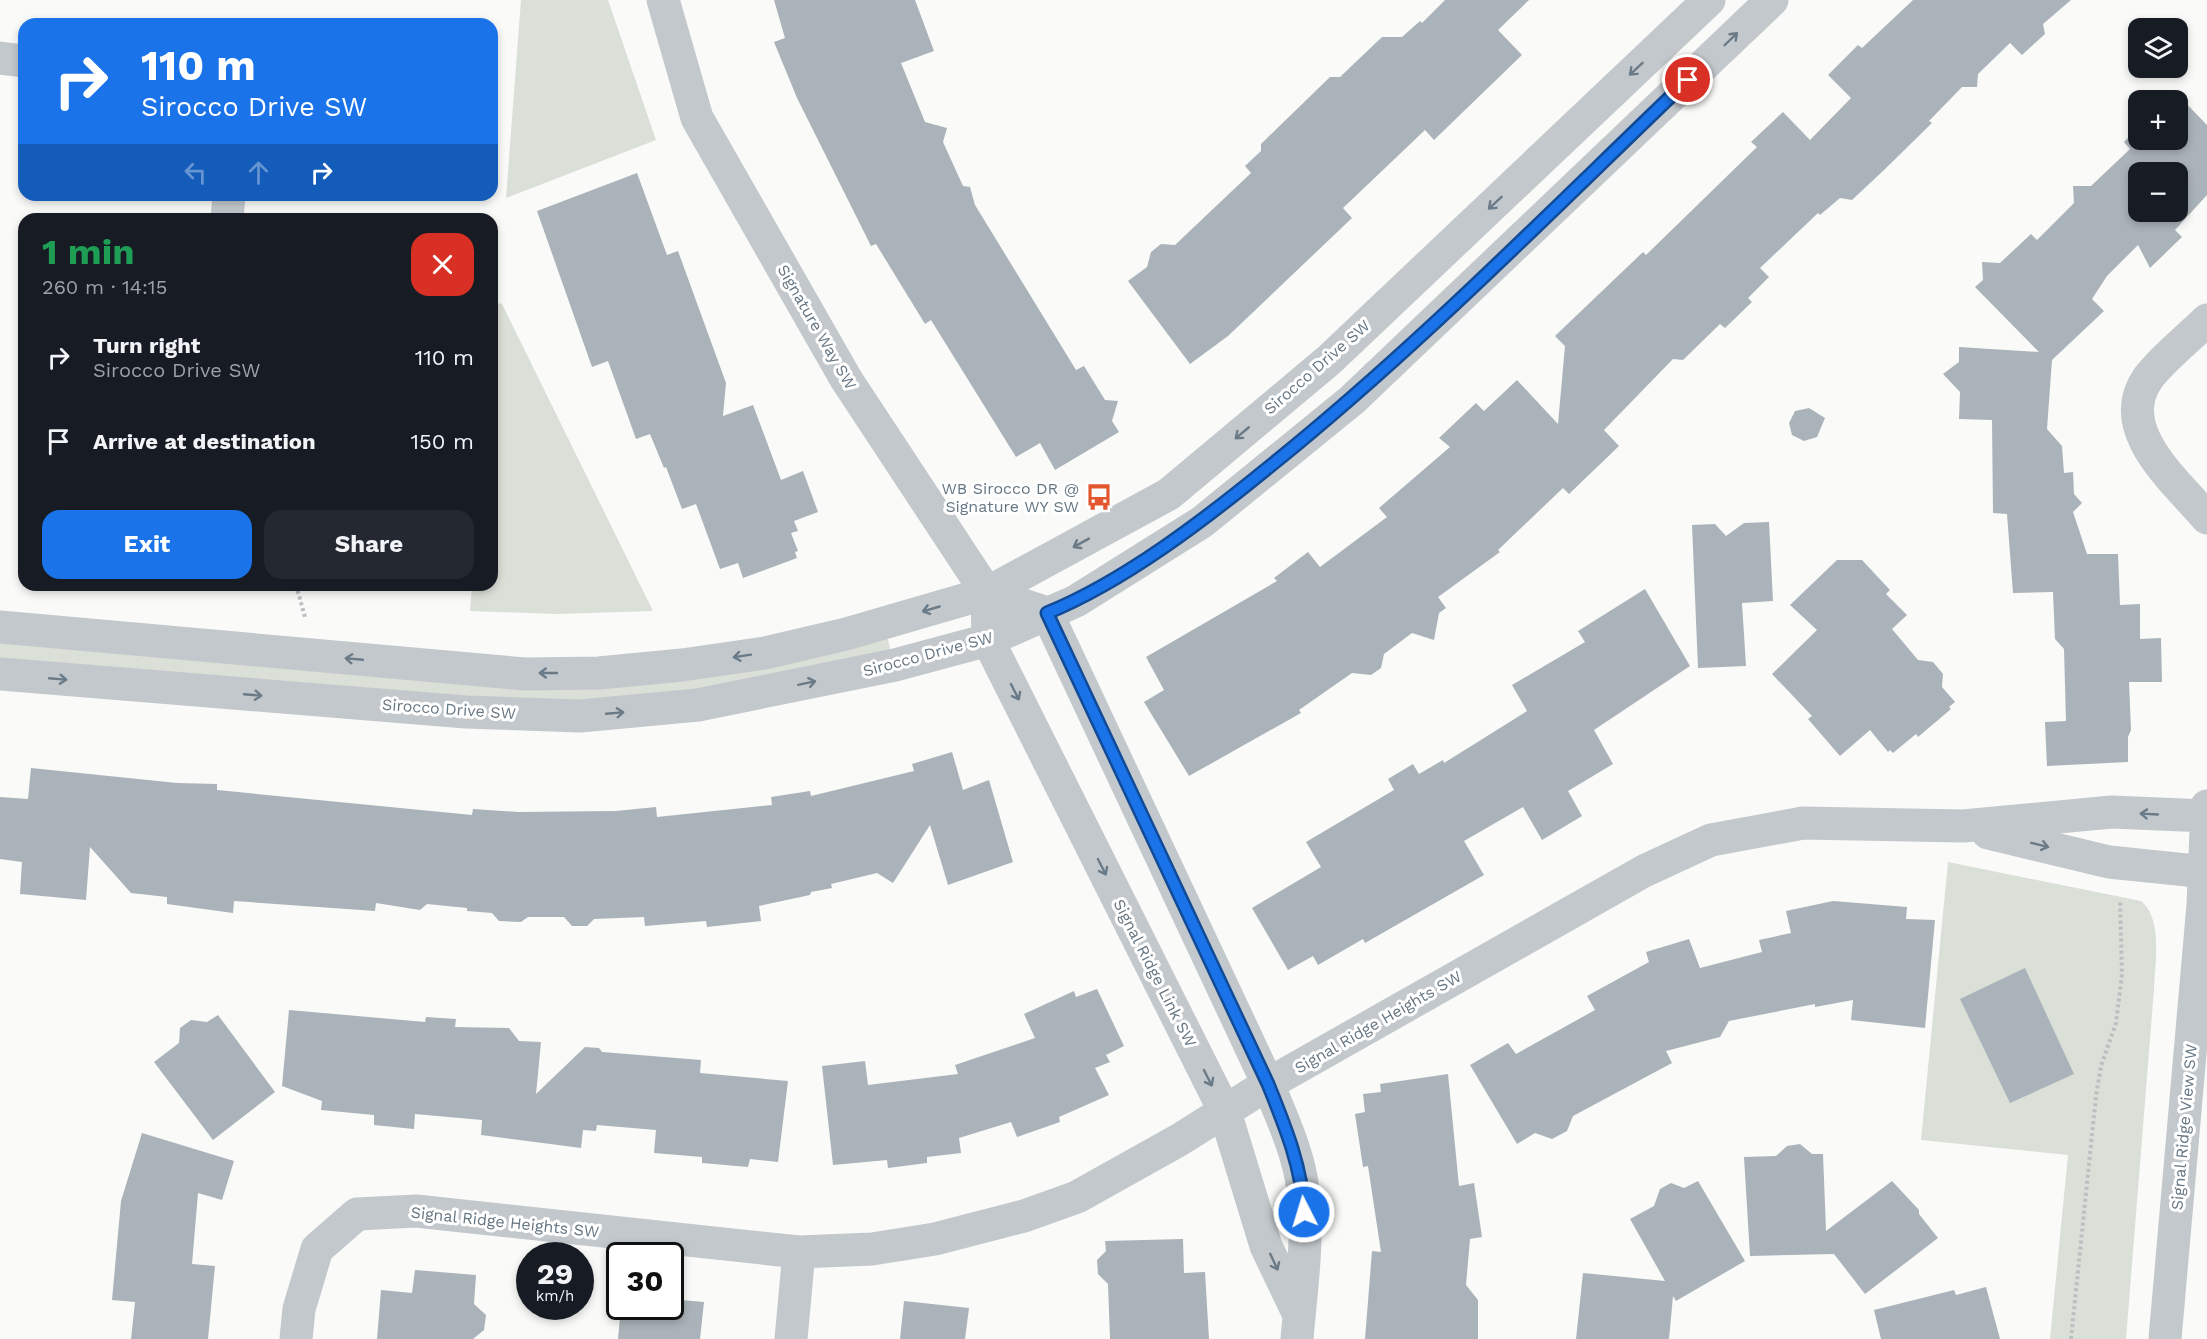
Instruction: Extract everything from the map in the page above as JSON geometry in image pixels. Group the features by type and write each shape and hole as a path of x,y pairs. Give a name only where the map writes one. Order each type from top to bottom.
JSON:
{"street":[{"name":"Signature Way SW","path":"663,0 697,118 846,379 987,593"},
{"name":"Sirocco Drive SW","path":"0,627 525,674 599,673 682,666 765,653 846,634 987,593 1169,494 1329,360 1709,0"},
{"name":"Sirocco Drive SW","path":"0,674 466,712 580,716 698,705 895,665 988,640 1076,601 1202,522 1352,400 1772,0"},
{"path":"0,58 18,60"},
{"path":"2207,320 2149,378 2141,392 2137,408 2138,425 2144,442 2207,518"},
{"path":"988,640 987,593 1047,613"},
{"name":"Signal Ridge Link SW","path":"1047,613 1268,1084 1292,1146 1303,1189 1305,1235 1298,1327"},
{"name":"Signal Ridge Link SW","path":"988,640 1225,1112 1266,1246 1298,1327"},
{"name":"Signal Ridge Heights SW","path":"296,1339 299,1309 317,1249 357,1214 416,1211 799,1252 872,1249 935,1239 1024,1216 1077,1197 1225,1112 1268,1084 1644,871 1711,840 1803,823 1963,826 2112,812 2206,813"},
{"name":"Signal Ridge View SW","path":"2165,1339 2206,872 2206,813"},
{"name":"Signal Ridge Heights SW","path":"1963,826 2109,862 2206,872"},
{"path":"791,1339 799,1252"}],"path":[{"path":"2071,1339 2096,1095 2101,1066 2116,1023 2122,974 2120,901 2124,864"}],"shaded area":[{"path":"521,0 608,0 656,140 506,198"},
{"path":"498,303 502,304 653,611 556,614 470,611 472,591 498,591"},
{"path":"887,634 891,654 633,701 500,702 0,661 0,642 493,683"},
{"path":"1948,862 2141,901 2148,909 2152,919 2156,942 2155,967 2126,1339 2050,1339 2068,1155 1921,1140"}],"building":[{"path":"774,0 915,0 934,51 901,63 925,122 947,128 943,142 963,186 970,187 975,205 1076,370 1084,366 1105,400 1118,401 1112,421 1119,432 1055,470 1040,443 1016,457 931,320 925,324 876,244 871,246 797,98 774,42 785,38"},
{"path":"1445,0 1529,0 1498,30 1522,55 1434,140 1425,130 1343,208 1352,218 1228,336 1190,364 1128,281 1147,267 1151,252 1161,244 1175,245 1251,173 1245,166 1261,151 1261,144 1330,77 1340,77 1382,37 1402,37 1420,21 1422,23"},
{"path":"1913,0 2071,0 2043,24 2045,34 2022,55 2010,43 1978,74 1977,87 1962,87 1929,121 1932,123 1852,200 1840,198 1820,215 1818,213 1760,268 1769,277 1748,298 1752,302 1725,328 1720,324 1683,360 1673,359 1604,430 1619,446 1569,494 1563,488 1498,550 1500,552 1438,597 1446,608 1439,613 1434,640 1412,633 1384,654 1381,668 1371,675 1352,673 1299,710 1301,713 1189,776 1144,702 1164,690 1146,657 1277,581 1274,578 1308,552 1320,567 1387,517 1379,508 1450,447 1439,438 1476,403 1484,411 1517,380 1558,424 1565,346 1555,336 1643,252 1646,255 1757,147 1751,142 1783,112 1810,140 1851,98 1828,75 1858,45 1862,48"},
{"path":"2188,105 2207,125 2207,195 2188,216 2188,162 2128,162 2128,222 2182,222 2175,230 2182,237 2150,268 2138,245 2107,276 2092,299 2104,311 2052,360 2047,429 2062,446 2064,473 2073,472 2074,494 2082,503 2073,512 2087,554 2118,554 2120,605 2140,604 2140,639 2161,638 2162,682 2129,682 2131,730 2128,737 2128,762 2047,766 2045,722 2066,721 2064,649 2055,639 2053,592 2013,593 2007,514 1993,513 1992,420 1959,419 1960,392 1943,374 1959,362 1959,347 2039,352 1975,287 1983,280 1982,262 2000,263 2031,234 2037,240 2074,203 2073,186 2091,186 2129,150 2188,150"},
{"path":"637,173 667,255 678,251 726,383 723,416 753,405 781,480 803,471 818,512 794,521 798,531 791,533 798,551 795,552 797,558 743,578 738,563 720,569 696,504 682,509 650,434 636,439 608,361 592,367 537,211"},
{"path":"1809,408 1825,418 1817,437 1804,441 1792,435 1789,423 1795,411"},
{"path":"1769,522 1773,601 1742,603 1746,666 1698,668 1692,525 1715,524 1726,536 1744,523"},
{"path":"1837,560 1862,560 1890,590 1886,594 1907,615 1892,629 1918,660 1933,662 1943,674 1942,687 1955,702 1949,707 1951,709 1918,737 1916,734 1893,753 1890,750 1888,752 1870,730 1840,756 1808,719 1812,716 1772,674 1817,630 1790,605"},
{"path":"1645,589 1690,666 1594,730 1613,764 1568,791 1582,816 1542,840 1523,807 1464,841 1484,875 1365,943 1363,939 1318,965 1313,956 1288,970 1252,908 1321,867 1306,842 1394,790 1388,779 1413,764 1419,774 1443,760 1444,763 1527,711 1512,685 1585,642 1578,631"},
{"path":"952,752 963,790 989,780 1013,862 948,885 930,825 893,883 877,873 831,884 832,888 811,892 810,895 759,906 761,921 707,927 706,921 645,926 644,917 594,919 587,926 572,926 564,917 528,917 521,922 499,921 492,913 467,911 467,908 427,904 420,910 376,903 375,911 234,901 233,913 167,904 167,897 131,893 90,847 86,900 20,894 22,862 0,859 0,797 28,799 31,768 177,783 217,784 217,790 472,815 473,809 518,812 616,811 656,807 657,817 772,805 771,797 810,791 811,796 914,771 912,764"},
{"path":"1833,901 1907,907 1906,919 1935,920 1925,1028 1851,1020 1853,1000 1815,1007 1815,1004 1729,1021 1720,1037 1666,1051 1672,1063 1573,1116 1567,1131 1552,1139 1535,1133 1517,1144 1470,1065 1508,1043 1516,1054 1595,1010 1587,996 1649,962 1646,952 1689,939 1700,968 1762,952 1759,940 1791,933 1786,911"},
{"path":"2025,968 2074,1074 2010,1103 1960,999"},
{"path":"1097,989 1124,1046 1106,1055 1110,1062 1095,1068 1109,1095 1059,1117 1060,1122 1017,1137 1011,1122 959,1138 961,1153 927,1157 927,1163 888,1168 887,1160 833,1165 822,1066 865,1061 868,1085 958,1074 955,1065 1035,1038 1024,1014 1074,991 1076,997"},
{"path":"289,1010 425,1022 426,1017 456,1019 455,1027 509,1028 519,1041 541,1042 536,1094 585,1047 599,1048 602,1052 701,1060 700,1073 788,1081 778,1162 750,1159 748,1167 702,1163 702,1157 654,1153 656,1130 597,1125 596,1131 583,1130 581,1148 481,1135 482,1120 415,1114 414,1129 374,1125 374,1115 321,1110 322,1101 282,1086"},
{"path":"218,1015 275,1092 213,1140 154,1062 179,1043 180,1028 191,1020 207,1022"},
{"path":"1448,1074 1459,1186 1474,1183 1482,1237 1470,1239 1466,1285 1478,1300 1478,1339 1365,1339 1372,1251 1381,1252 1368,1166 1363,1167 1355,1114 1365,1112 1363,1094 1381,1092 1380,1084"},
{"path":"142,1133 234,1161 222,1200 198,1193 192,1264 215,1266 208,1339 131,1339 135,1302 112,1300 121,1201"},
{"path":"1800,1144 1812,1154 1823,1154 1826,1231 1892,1181 1919,1210 1919,1214 1938,1238 1865,1294 1834,1254 1750,1256 1744,1157 1776,1156 1787,1146"},
{"path":"1698,1181 1745,1261 1676,1301 1673,1296 1669,1339 1576,1339 1583,1273 1665,1281 1630,1219 1654,1206 1660,1189 1671,1183 1684,1188"},
{"path":"1183,1239 1184,1273 1205,1272 1209,1339 1110,1339 1108,1284 1098,1274 1097,1260 1106,1251 1105,1241"},
{"path":"415,1270 476,1275 474,1304 486,1315 484,1330 473,1339 377,1339 381,1290 412,1293"},
{"path":"1986,1287 2000,1339 1881,1339 1874,1310 1954,1290 1956,1295"},
{"path":"684,1300 704,1302 700,1339 618,1339 620,1320 684,1320"},
{"path":"904,1301 969,1308 965,1339 900,1339"}],"place":[{"name":"WB Sirocco DR @ Signature WY SW","path":"1099,497"}],"route":[{"path":"1304,1212 1303,1189 1292,1146 1268,1084 1047,613 1076,601 1202,522 1352,400 1688,80"}]}
